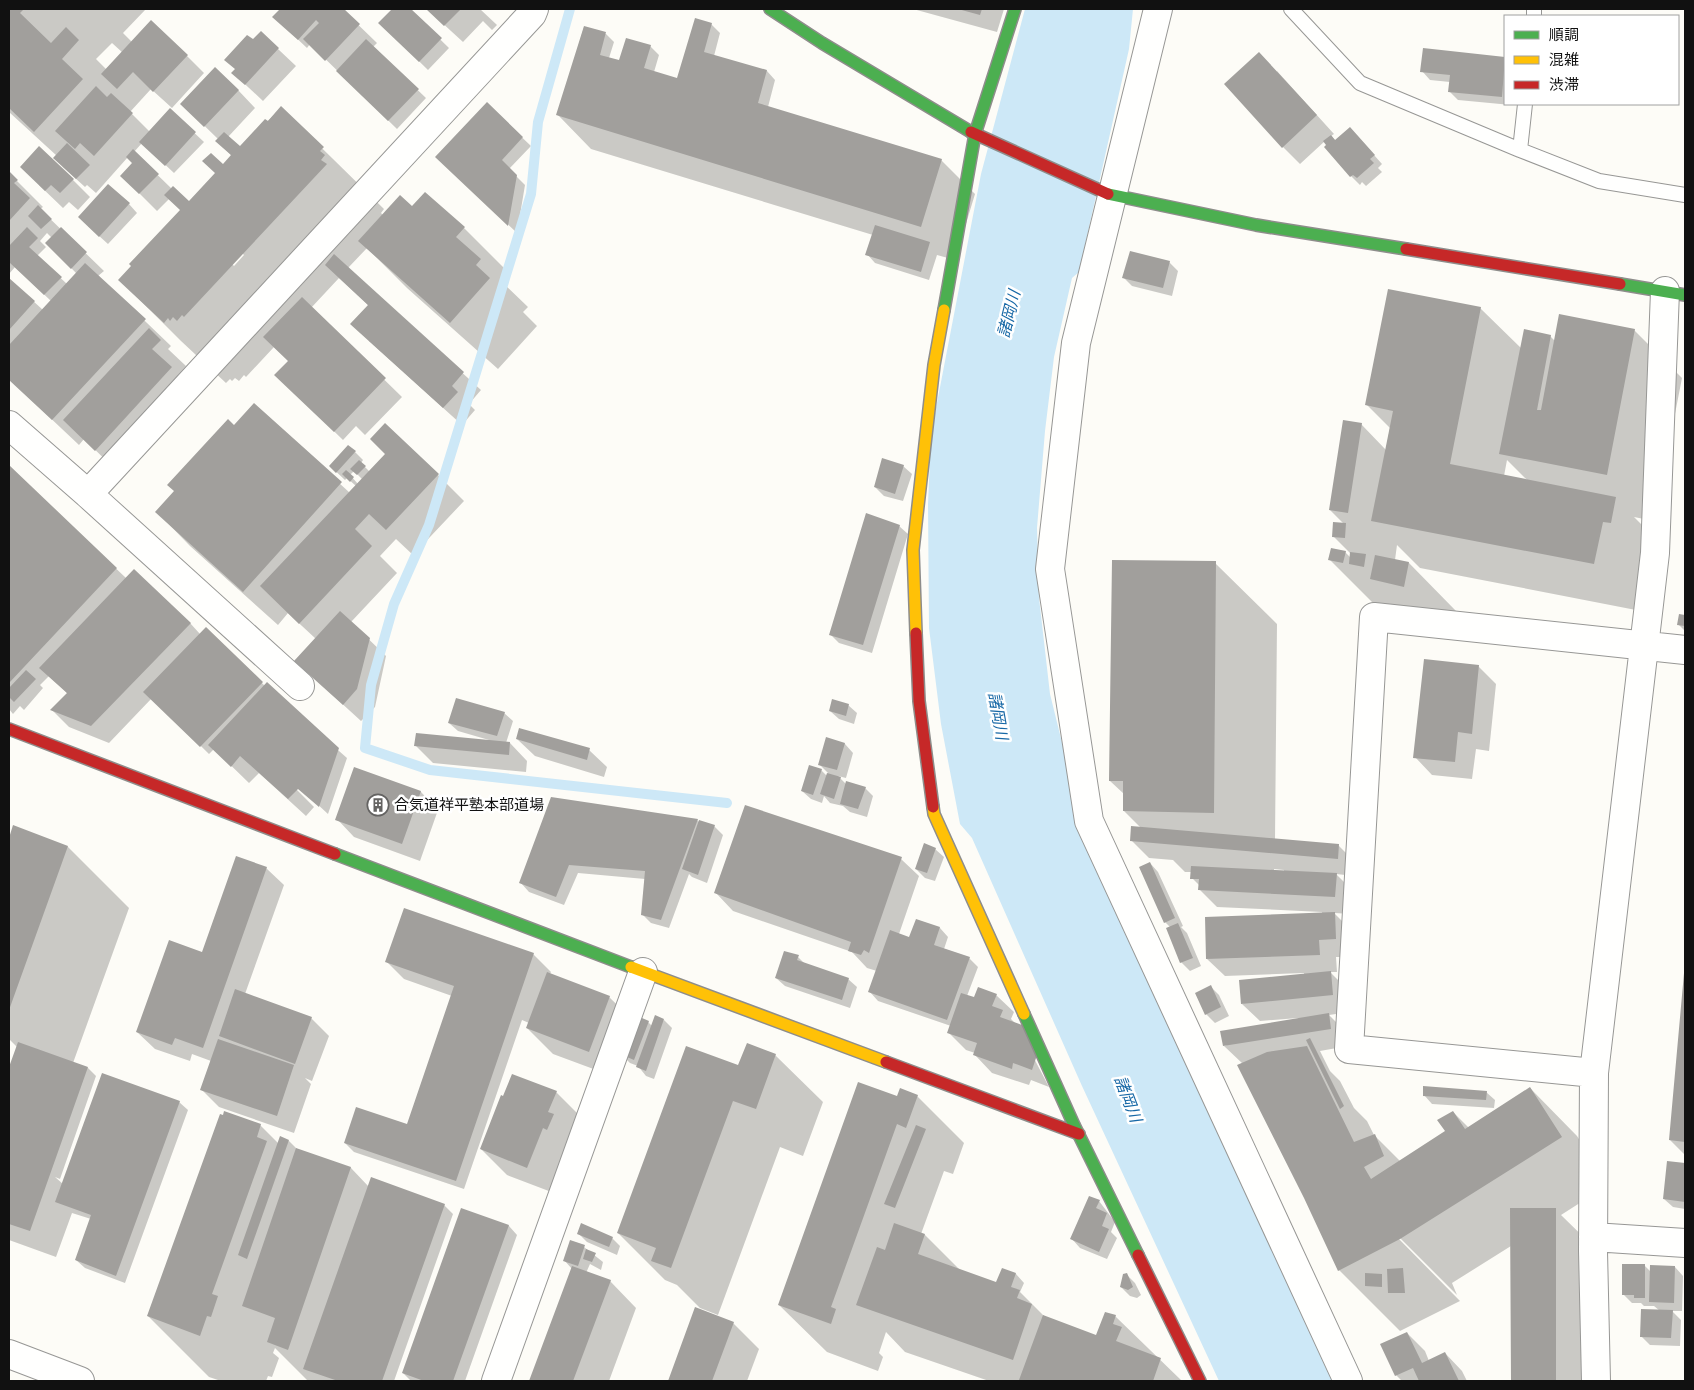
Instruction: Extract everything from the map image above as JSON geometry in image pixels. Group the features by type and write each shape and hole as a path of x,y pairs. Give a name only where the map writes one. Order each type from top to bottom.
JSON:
{"street":[{"path":"88,494 526,22 534,9"},
{"path":"770,9 822,43 976,134 1112,196 1256,225 1675,293 1655,554 1594,1074 1593,1237 1596,1381"},
{"path":"1015,9 976,134 934,365 913,550 919,701 934,814 1079,1134 1200,1381"},
{"path":"1158,9 1076,343 1050,569 1089,821 1348,1381"},
{"path":"9,425 300,686"},
{"path":"1594,1074 1349,1049 1374,618 1685,650"},
{"path":"9,728 643,972 1079,1134"},
{"path":"496,1381 643,972"},
{"path":"1593,1237 1685,1243"},
{"path":"9,1354 80,1381"}],"lane":[{"path":"1291,9 1360,83 1599,181 1685,195"},
{"path":"1520,150 1524,105"}],"water":[{"name":"諸岡川","path":"1025,9 1133,9 1129,49 1079,272 1072,278 1054,357 1045,431 1037,528 1039,598 1050,694 1074,791 1338,1381 1219,1381 1082,1086 972,838 960,824 941,724 929,628 928,504 931,434 981,174"}],"building":[{"path":"9,9 24,9 20,13 51,43 66,27 79,40 62,59 83,79 34,132 9,108"},
{"path":"280,9 344,9 360,24 325,61 303,39 319,23 316,20 298,40 272,17"},
{"path":"392,9 411,9 442,38 419,62 378,23"},
{"path":"426,9 461,9 444,26"},
{"path":"958,9 982,9 980,15"},
{"path":"695,18 712,23 704,52 767,70 758,103 942,159 921,227 556,115 584,26 606,32 600,55 619,60 626,38 651,45 644,68 677,78"},
{"path":"151,20 188,55 153,92 133,72 117,89 101,74"},
{"path":"261,31 279,48 245,85 231,73 235,69 224,60 247,35 253,39"},
{"path":"366,39 419,89 388,121 336,71"},
{"path":"1423,48 1504,57 1502,97 1448,92 1450,75 1420,72"},
{"path":"1259,52 1317,115 1282,148 1224,84"},
{"path":"215,67 239,90 204,127 180,104"},
{"path":"96,86 107,97 111,93 133,113 94,156 80,143 75,149 55,131"},
{"path":"487,102 523,137 502,160 517,175 508,226 435,157"},
{"path":"281,106 324,147 320,151 325,155 321,160 327,164 184,317 182,315 177,321 173,317 170,321 168,318 164,323 118,280 131,266 129,264 180,210 164,195 173,186 189,201 215,173 202,161 211,153 223,164 231,155 215,141 224,132 240,146 265,119 268,121"},
{"path":"170,108 196,132 165,166 139,142"},
{"path":"1350,127 1375,155 1370,159 1374,163 1357,178 1353,175 1350,177 1324,147 1326,145 1323,141 1331,135 1335,140"},
{"path":"67,143 90,165 76,179 53,158"},
{"path":"39,146 74,179 60,193 51,185 45,191 20,167"},
{"path":"133,149 159,174 139,194 120,176 132,163 126,157"},
{"path":"9,171 18,180 14,183 30,198 9,221"},
{"path":"108,184 130,203 99,237 78,217"},
{"path":"425,192 465,227 456,237 481,259 476,265 490,278 450,323 358,241 400,195 412,206"},
{"path":"38,205 52,219 41,229 28,216"},
{"path":"875,225 930,242 921,272 865,255"},
{"path":"27,227 38,238 29,247 62,277 44,295 9,262 9,246"},
{"path":"61,227 87,252 71,269 45,243"},
{"path":"1130,251 1170,261 1163,288 1122,278"},
{"path":"334,254 464,372 452,386 458,392 443,408 350,324 368,305 325,265"},
{"path":"85,263 146,319 52,420 9,380 9,345"},
{"path":"9,278 35,301 9,330"},
{"path":"1388,289 1481,307 1450,464 1616,497 1611,523 1603,522 1594,564 1371,521 1393,411 1365,405"},
{"path":"302,297 386,378 334,432 274,375 288,361 263,337"},
{"path":"1559,314 1635,329 1607,475 1499,454 1524,329 1551,335 1537,410 1541,410"},
{"path":"149,328 161,340 152,349 172,367 95,451 63,420"},
{"path":"254,403 342,482 243,592 155,512 174,491 167,485 228,419 234,425"},
{"path":"1343,420 1362,423 1348,513 1329,510"},
{"path":"385,423 439,474 386,530 369,514 355,529 372,546 299,624 260,586 385,454 370,439"},
{"path":"348,445 356,451 336,473 329,466"},
{"path":"882,458 904,465 895,494 874,487"},
{"path":"359,460 366,466 357,475 350,469"},
{"path":"9,465 117,568 9,683"},
{"path":"346,470 354,477 350,482 342,474"},
{"path":"866,513 900,525 863,645 829,635"},
{"path":"1333,522 1346,523 1345,538 1332,537"},
{"path":"1331,548 1346,551 1343,563 1328,560"},
{"path":"1350,552 1366,554 1364,567 1349,564"},
{"path":"1375,555 1409,562 1404,587 1370,579"},
{"path":"1112,560 1216,561 1214,813 1123,811 1123,781 1109,781"},
{"path":"134,569 191,623 91,726 50,710 67,693 39,668"},
{"path":"340,611 370,638 357,689 343,705 294,661"},
{"path":"1679,614 1685,615 1685,626 1677,625"},
{"path":"206,627 263,682 200,747 143,692"},
{"path":"1424,659 1479,665 1472,734 1458,732 1455,762 1413,758"},
{"path":"26,670 36,679 14,702 9,697 9,688"},
{"path":"267,682 339,748 319,807 298,789 288,799 240,756 231,767 208,745"},
{"path":"456,698 505,712 497,736 448,723"},
{"path":"832,699 849,704 846,716 829,711"},
{"path":"519,728 590,748 587,760 516,739"},
{"path":"416,733 510,742 509,755 414,746"},
{"path":"826,737 845,743 837,770 818,765"},
{"path":"809,765 822,769 813,795 801,791"},
{"name":"合気道祥平塾本部道場","path":"354,767 421,791 402,844 335,820"},
{"path":"827,773 841,777 834,799 820,794"},
{"path":"846,781 866,787 858,809 840,804"},
{"path":"551,797 698,819 661,920 641,915 645,871 569,865 556,897 519,883"},
{"path":"745,805 902,857 869,953 864,950 861,955 848,951 851,942 714,893"},
{"path":"699,820 715,825 698,875 682,869"},
{"path":"13,825 68,846 9,1010 9,838"},
{"path":"1131,826 1339,844 1338,859 1130,841"},
{"path":"924,843 936,848 927,873 915,869"},
{"path":"236,856 267,867 203,1048 175,1038 172,1045 136,1032 169,940 202,952"},
{"path":"1150,862 1175,918 1164,923 1139,867"},
{"path":"1191,866 1337,873 1335,897 1198,890 1199,879 1190,879"},
{"path":"404,908 534,953 456,1181 344,1143 356,1107 407,1124 454,986 385,962"},
{"path":"1335,912 1336,939 1319,940 1320,955 1206,959 1205,917"},
{"path":"916,919 940,927 934,945 970,957 947,1020 868,992 890,930 909,937"},
{"path":"1178,923 1193,958 1180,963 1166,928"},
{"path":"784,951 799,955 797,960 849,978 842,1000 775,978"},
{"path":"1331,971 1333,995 1241,1004 1239,980"},
{"path":"547,972 610,996 589,1052 526,1028"},
{"path":"1685,973 1685,1142 1669,1140"},
{"path":"1211,985 1221,1007 1205,1015 1195,993"},
{"path":"978,987 997,994 992,1006 1003,1010 1000,1017 1022,1025 1037,1055 1032,1070 1013,1063 1012,1069 973,1055 977,1043 947,1033 961,993 974,997"},
{"path":"235,989 312,1017 295,1064 219,1036"},
{"path":"1329,1013 1331,1029 1223,1046 1220,1031"},
{"path":"635,1015 649,1021 634,1060 620,1054"},
{"path":"655,1015 664,1019 646,1071 636,1067"},
{"path":"1310,1038 1344,1106 1340,1109 1306,1040"},
{"path":"218,1039 294,1065 277,1116 200,1090"},
{"path":"18,1042 88,1067 30,1231 9,1224 9,1067"},
{"path":"747,1043 776,1054 756,1109 733,1101 671,1268 651,1261 656,1248 617,1233 686,1046 738,1065"},
{"path":"1307,1046 1354,1142 1375,1134 1384,1156 1364,1167 1371,1179 1445,1131 1437,1120 1453,1111 1465,1129 1530,1087 1562,1137 1400,1239 1338,1271 1304,1198 1237,1065 1267,1052"},
{"path":"102,1073 180,1101 116,1276 75,1260 91,1215 55,1202"},
{"path":"512,1074 557,1091 548,1112 554,1114 547,1130 543,1128 527,1168 480,1149 501,1095 503,1096"},
{"path":"858,1082 897,1096 900,1088 918,1095 906,1128 897,1124 831,1307 836,1309 831,1324 778,1305"},
{"path":"1423,1086 1487,1091 1486,1100 1423,1096"},
{"path":"224,1111 261,1124 257,1137 267,1141 212,1294 218,1296 211,1317 207,1316 200,1336 147,1316 220,1114 223,1115"},
{"path":"916,1125 926,1129 895,1208 884,1204"},
{"path":"280,1136 289,1140 247,1259 238,1255"},
{"path":"296,1148 351,1167 288,1350 267,1342 275,1318 242,1306"},
{"path":"1667,1161 1685,1163 1685,1202 1663,1199"},
{"path":"371,1177 445,1204 382,1381 338,1381 303,1369"},
{"path":"1089,1196 1100,1200 1096,1208 1107,1213 1102,1226 1109,1229 1099,1252 1070,1239"},
{"path":"461,1208 509,1225 453,1381 424,1381 402,1373"},
{"path":"1510,1208 1556,1208 1556,1381 1511,1381"},
{"path":"581,1223 613,1237 609,1247 577,1234"},
{"path":"894,1223 925,1234 918,1254 996,1282 1002,1268 1016,1273 1011,1287 1020,1290 1017,1298 1032,1304 1013,1360 856,1305 877,1247 885,1250"},
{"path":"570,1240 585,1245 578,1266 563,1261"},
{"path":"586,1249 596,1253 592,1262 583,1259"},
{"path":"1622,1264 1645,1264 1645,1298 1634,1298 1634,1295 1622,1295"},
{"path":"1650,1265 1675,1266 1674,1303 1649,1302"},
{"path":"572,1266 611,1280 573,1381 529,1381"},
{"path":"1403,1268 1405,1293 1388,1293 1387,1269"},
{"path":"1127,1273 1133,1287 1128,1290 1120,1287 1123,1274"},
{"path":"1365,1273 1382,1274 1382,1287 1365,1286"},
{"path":"695,1307 734,1322 712,1381 668,1381"},
{"path":"1641,1309 1673,1310 1671,1338 1640,1337"},
{"path":"1105,1312 1116,1315 1113,1324 1122,1327 1116,1341 1161,1358 1153,1381 1019,1380 1043,1315 1096,1335"},
{"path":"1407,1332 1422,1363 1445,1352 1459,1381 1419,1381 1413,1368 1395,1376 1380,1344"}],"waterway":[{"path":"570,9 538,122 531,194 429,525 394,604 371,685 365,748 430,770 727,803"}],"traffic: fast":[{"path":"770,9 822,43 971,132"},
{"path":"944,310 975,134 1015,9"},
{"path":"1108,194 1256,225 1406,249"},
{"path":"1620,284 1685,295"},
{"path":"335,854 631,967"},
{"path":"1024,1014 1074,1125 1138,1255"}],"traffic: slow":[{"path":"916,633 913,550 934,365 944,310"},
{"path":"933,807 934,814 1024,1014"},
{"path":"631,967 886,1062"}],"traffic: jam":[{"path":"971,132 1108,194"},
{"path":"1406,249 1620,284"},
{"path":"916,633 919,701 933,807"},
{"path":"9,729 335,854"},
{"path":"886,1062 1079,1134"},
{"path":"1138,1255 1200,1381"}],"place":[{"name":"合気道祥平塾本部道場","path":"378,805"}]}
